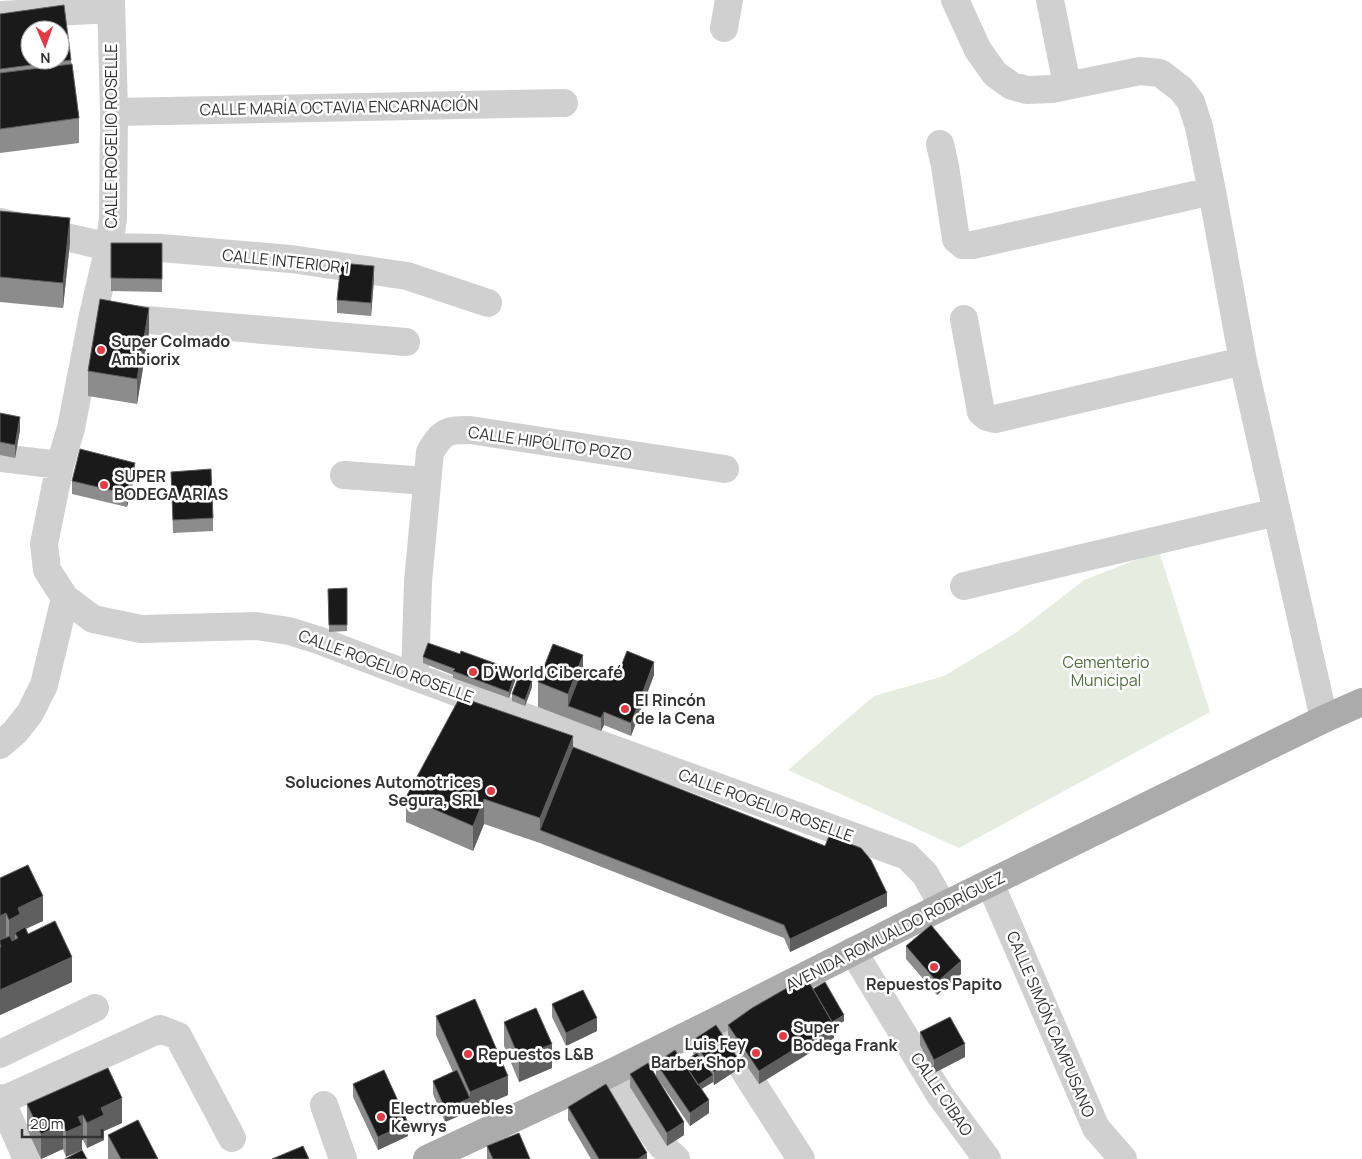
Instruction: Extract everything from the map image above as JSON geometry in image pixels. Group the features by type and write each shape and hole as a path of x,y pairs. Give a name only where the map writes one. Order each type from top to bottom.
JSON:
{"main road":[{"name":"AVENIDA ROMUALDO RODRÍGUEZ","path":"441,1156 1324,718 1362,702"}],"street":[{"path":"724,28 729,0"},
{"path":"956,0 978,50 995,74 1012,86 1027,90 1052,89 1140,71 1160,73 1181,89 1191,102 1212,191 1243,361 1324,718"},
{"path":"1050,0 1067,85"},
{"path":"0,15 111,5"},
{"name":"CALLE ROGELIO ROSELLE","path":"111,5 114,112 113,218 109,247 44,544 47,570 64,598 93,619 141,629 256,626 289,631 318,640 907,856 925,874 943,906"},
{"name":"CALLE MARÍA OCTAVIA ENCARNACIÓN","path":"114,112 564,103"},
{"path":"940,144 956,238 963,245 973,246 1212,191"},
{"name":"CALLE INTERIOR 1","path":"0,222 109,247 161,248 281,258 408,276 488,303"},
{"path":"93,315 406,342"},
{"path":"964,318 981,412 987,417 995,419 1243,361"},
{"name":"CALLE HIPÓLITO POZO","path":"415,677 418,582 430,452 439,438 450,430 470,430 725,469"},
{"path":"0,458 60,465"},
{"path":"344,475 427,481"},
{"path":"964,586 1277,512"},
{"path":"0,745 15,732 30,713 44,685 64,598"},
{"name":"CALLE SIMÓN CAMPUSANO","path":"990,883 1096,1128 1123,1159"},
{"name":"CALLE CIBAO","path":"853,951 940,1095 987,1159"},
{"path":"0,1054 96,1008"},
{"path":"714,1022 801,1159"},
{"path":"27,1159 1,1099 160,1029 178,1036 232,1138"},
{"path":"611,1073 661,1145 676,1159"},
{"path":"324,1105 343,1159"}],"green space":[{"name":"Cementerio Municipal","path":"1159,551 1210,712 959,848 788,770 874,696 944,676 1017,632 1084,580"}],"building":[{"path":"64,5 66,20 20,20 20,66 0,69 0,14"},
{"path":"70,64 72,64 79,118 0,129 0,73 24,70 70,70"},
{"path":"0,211 70,218 63,283 0,277"},
{"path":"111,243 162,243 162,279 111,278"},
{"path":"341,263 374,266 371,303 337,300"},
{"path":"100,299 149,308 137,379 88,371"},
{"path":"0,413 20,417 15,445 0,442"},
{"path":"80,449 135,463 127,494 72,481"},
{"path":"211,469 213,518 173,520 171,472"},
{"path":"347,588 347,625 329,625 328,589"},
{"path":"428,643 460,654 461,651 516,671 509,692 453,671 455,669 423,657"},
{"path":"553,644 583,655 568,694 538,682"},
{"path":"627,651 654,662 631,723 604,712 601,718 568,706 583,667 616,679"},
{"path":"519,676 532,681 525,700 512,694"},
{"name":"Soluciones Automotrices Segura, SRL","path":"460,697 573,736 540,818 484,799 473,826 406,797"},
{"path":"573,747 825,846 829,836 861,848 871,860 887,893 790,939 784,925 540,830"},
{"path":"28,865 43,896 18,908 20,914 9,920 6,913 0,916 0,878"},
{"path":"55,921 72,957 0,990 0,940 10,936 12,941 18,938 15,933 25,927 28,934"},
{"path":"931,925 961,961 937,982 906,946"},
{"path":"806,977 834,1025 759,1071 728,1025 752,1008"},
{"path":"825,982 844,1015 832,1022 813,989"},
{"path":"583,990 597,1018 566,1033 552,1004"},
{"name":"Repuestos L&B","path":"475,999 508,1076 470,1092 436,1016"},
{"path":"536,1008 552,1044 519,1058 504,1022"},
{"path":"950,1017 965,1044 934,1060 920,1032"},
{"path":"716,1025 737,1057 714,1072 693,1040"},
{"path":"675,1050 709,1100 690,1113 656,1063"},
{"path":"697,1053 713,1075 698,1085 683,1062"},
{"path":"648,1063 684,1122 667,1133 630,1074"},
{"path":"108,1068 122,1098 101,1108 104,1115 87,1123 83,1115 78,1117 82,1125 66,1132 63,1124 41,1134 27,1104"},
{"name":"Electromuebles Kewrys","path":"384,1070 408,1123 378,1137 353,1084"},
{"path":"457,1070 470,1098 445,1109 433,1081"},
{"path":"606,1084 647,1153 638,1159 599,1159 568,1107"},
{"path":"138,1120 158,1159 121,1159 108,1135"},
{"path":"519,1133 530,1159 493,1159 487,1146"},
{"path":"303,1146 309,1159 272,1159"},
{"path":"82,1150 87,1159 65,1159"}],"place":[{"name":"Super Colmado Ambiorix","path":"101,350"},
{"name":"SUPER BODEGA ARIAS","path":"104,485"},
{"name":"D'World Cibercafé","path":"473,672"},
{"name":"El Rincón de la Cena","path":"625,709"},
{"name":"Soluciones Automotrices Segura, SRL","path":"491,791"},
{"name":"Repuestos Papito","path":"934,967"},
{"name":"Super Bodega Frank","path":"783,1036"},
{"name":"Luis Fey Barber Shop","path":"756,1053"},
{"name":"Repuestos L&B","path":"468,1054"},
{"name":"Electromuebles Kewrys","path":"381,1117"}]}
